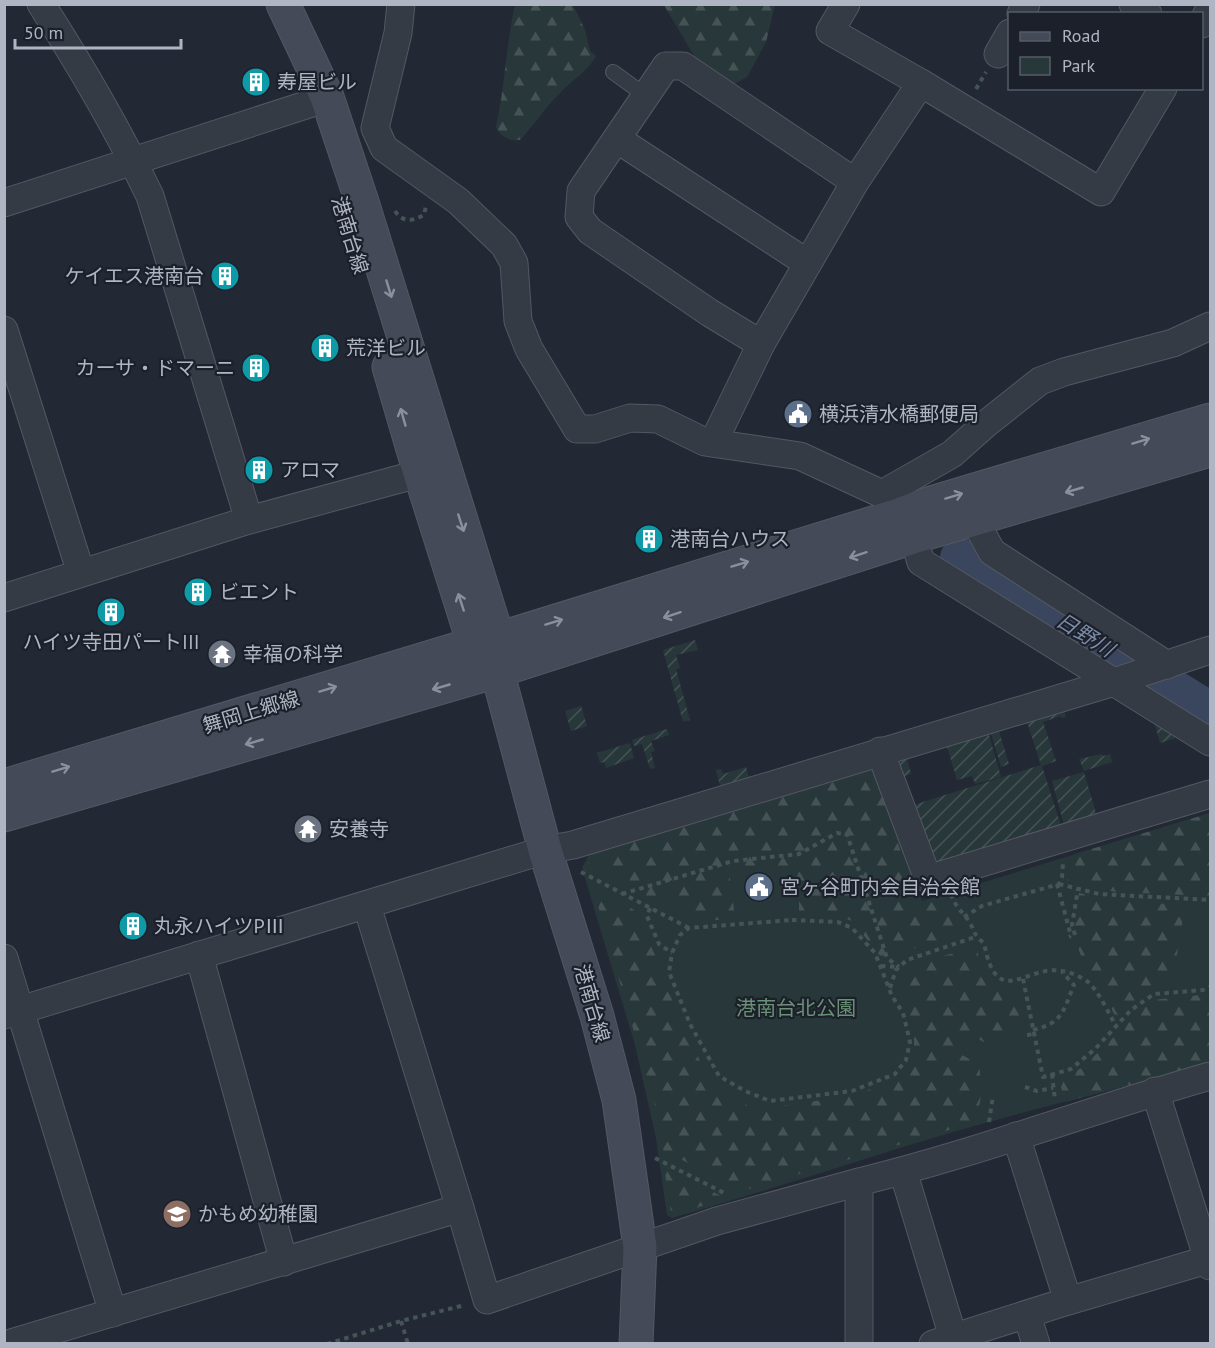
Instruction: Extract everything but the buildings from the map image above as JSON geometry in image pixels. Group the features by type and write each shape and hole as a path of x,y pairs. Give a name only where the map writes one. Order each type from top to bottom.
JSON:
{"street":[{"path":"41,4 66,42 134,162 150,196 249,520"},
{"name":"港南台線","path":"260,4 309,104 431,470 490,652 545,850 597,1016 619,1100 640,1247 636,1344"},
{"path":"4,598 249,520 431,470 362,202 327,97 283,4"},
{"path":"401,4 398,33 375,128 384,148 458,201 504,245 514,263 518,321 529,349 577,429 595,429 630,418 658,419 705,442 800,456 898,515 974,519 1210,450"},
{"path":"846,4 830,31 1101,192 1162,90"},
{"path":"760,344 710,313 590,231 579,217 581,191 666,66 683,66 855,182"},
{"path":"713,443 760,344 855,182 921,83"},
{"path":"4,204 309,104"},
{"path":"617,139 807,263"},
{"path":"898,515 952,454 1040,381 1173,343 1210,326"},
{"path":"4,330 81,573"},
{"path":"490,652 931,503 1210,420"},
{"path":"898,515 921,562 1210,742"},
{"path":"974,519 992,552 1166,665"},
{"path":"12,1013 545,850 573,844 1114,682 1210,650"},
{"name":"舞岡上郷線","path":"4,786 490,652"},
{"name":"舞岡上郷線","path":"4,815 490,652"},
{"path":"880,751 928,879 1210,794"},
{"path":"367,906 488,1300 717,1221 903,1171 1155,1091 1210,1076"},
{"path":"199,955 284,1262"},
{"path":"4,958 12,1013 112,1313"},
{"path":"903,1171 943,1340 1210,1262 1155,1091"},
{"path":"1016,1136 1068,1302"},
{"path":"859,1182 859,1344"},
{"path":"8,1344 460,1208"},
{"path":"1027,1315 1036,1344"}],"lane":[{"path":"613,72 646,96"}],"path":[{"path":"963,110 1004,44"},
{"path":"394,208 399,216 413,221 424,215 426,207 424,200"},
{"path":"622,894 734,861 799,854 837,833 847,834 887,958 899,968"},
{"path":"1064,866 1058,884 1071,936 1069,937"},
{"path":"578,871 689,928 792,920 838,922 852,928 875,953 903,1013 910,1042 906,1060 895,1074 852,1091 770,1101 745,1091 719,1076 690,1024 669,972 672,952 680,935 689,928"},
{"path":"945,874 955,905 970,924 975,937 984,943 987,958 995,975 1008,981 1061,970 1076,975 1090,984 1116,1027"},
{"path":"964,917 982,906 1058,884 1110,895 1210,900"},
{"path":"1075,935 1071,925 1078,889"},
{"path":"650,908 647,916 659,945 672,952"},
{"path":"890,989 896,970 907,960 975,937"},
{"path":"881,966 899,968"},
{"path":"1027,1035 1049,1027 1060,1018 1074,985 1061,970"},
{"path":"1023,979 1042,1077 1071,1069 1095,1049 1131,1010 1154,994 1203,990 1210,987"},
{"path":"1052,1074 1056,1110"},
{"path":"1025,1087 1037,1091 1053,1088"},
{"path":"987,1131 993,1096"},
{"path":"652,1156 733,1198"},
{"path":"327,1344 401,1321 488,1300"},
{"path":"401,1321 408,1344"}],"green space":[{"path":"515,5 573,5 585,30 590,51 596,56 584,71 555,98 520,140 503,136 496,127"},
{"path":"664,5 775,5 766,42 747,77 732,85 696,59"},
{"path":"695,640 698,650 676,655 680,668 676,669 690,720 683,722 663,650"},
{"path":"581,706 587,726 571,731 565,711"},
{"path":"1063,707 1066,717 1061,716 1043,722 1056,761 1042,766 1062,829 939,867 930,860 913,805 1041,765 1026,719"},
{"path":"1021,721 1022,724 999,731 1009,764 1001,767 990,730"},
{"path":"1154,721 1179,737 1160,743"},
{"path":"667,729 669,735 651,741 655,751 651,752 655,768 650,769 642,744 634,746 632,740"},
{"path":"988,731 1001,777 975,784 972,776 957,780 946,743"},
{"path":"630,743 634,758 606,768 604,762 600,763 597,753"},
{"path":"943,744 944,748 907,759 911,774 903,777 899,764 904,756"},
{"path":"1102,754 1103,756 1110,754 1112,762 1084,771 1079,759"},
{"path":"746,767 750,781 721,790 716,770 721,769 723,774"},
{"name":"港南台北公園","path":"866,768 879,775 922,901 1210,813 1210,1061 940,1136 672,1218 667,1215 656,1138 635,1045 582,868 590,852"},
{"path":"1084,772 1098,820 1064,825 1052,781"},
{"path":"864,773 877,781 919,906 944,899 957,937 881,957 852,921 838,916 799,914 799,878 792,869 729,870 735,918 700,922 674,910 679,898 662,888 653,901 588,863 594,853"},
{"path":"1210,813 1210,896 1116,892 1067,882 1075,854"},
{"path":"596,887 634,910 661,968 677,1014 710,1081 754,1110 857,1095 901,1076 912,1062 914,1048 914,1034 903,997 906,975 916,962 976,948 989,988 1002,992 1013,990 1022,1027 993,1035 989,1045 971,1035 960,1054 979,1064 982,1091 976,1122 742,1191 663,1150 657,1112 593,888"},
{"path":"1079,893 1116,901 1185,905 1173,980 1158,981 1147,988 1121,1016 1114,1014 1102,989 1085,967 1076,942 1072,926"},
{"path":"1210,994 1210,1061 1065,1102 1061,1087 1066,1075 1082,1068 1152,1000"},
{"path":"664,1167 725,1198 676,1215 671,1212"}],"waterway":[{"name":"日野川","path":"960,558 1210,712"}],"place":[{"name":"寿屋ビル","path":"256,82"},
{"name":"ケイエス港南台","path":"225,276"},
{"name":"荒洋ビル","path":"325,348"},
{"name":"カーサ・ドマーニ","path":"256,368"},
{"name":"横浜清水橋郵便局","path":"798,414"},
{"name":"アロマ","path":"259,470"},
{"name":"港南台ハウス","path":"649,539"},
{"name":"ビエント","path":"198,592"},
{"name":"ハイツ寺田パートIII","path":"111,612"},
{"name":"幸福の科学","path":"222,654"},
{"name":"安養寺","path":"308,829"},
{"name":"宮ヶ谷町内会自治会館","path":"759,887"},
{"name":"丸永ハイツPⅢ","path":"133,926"},
{"name":"かもめ幼稚園","path":"177,1214"}]}
